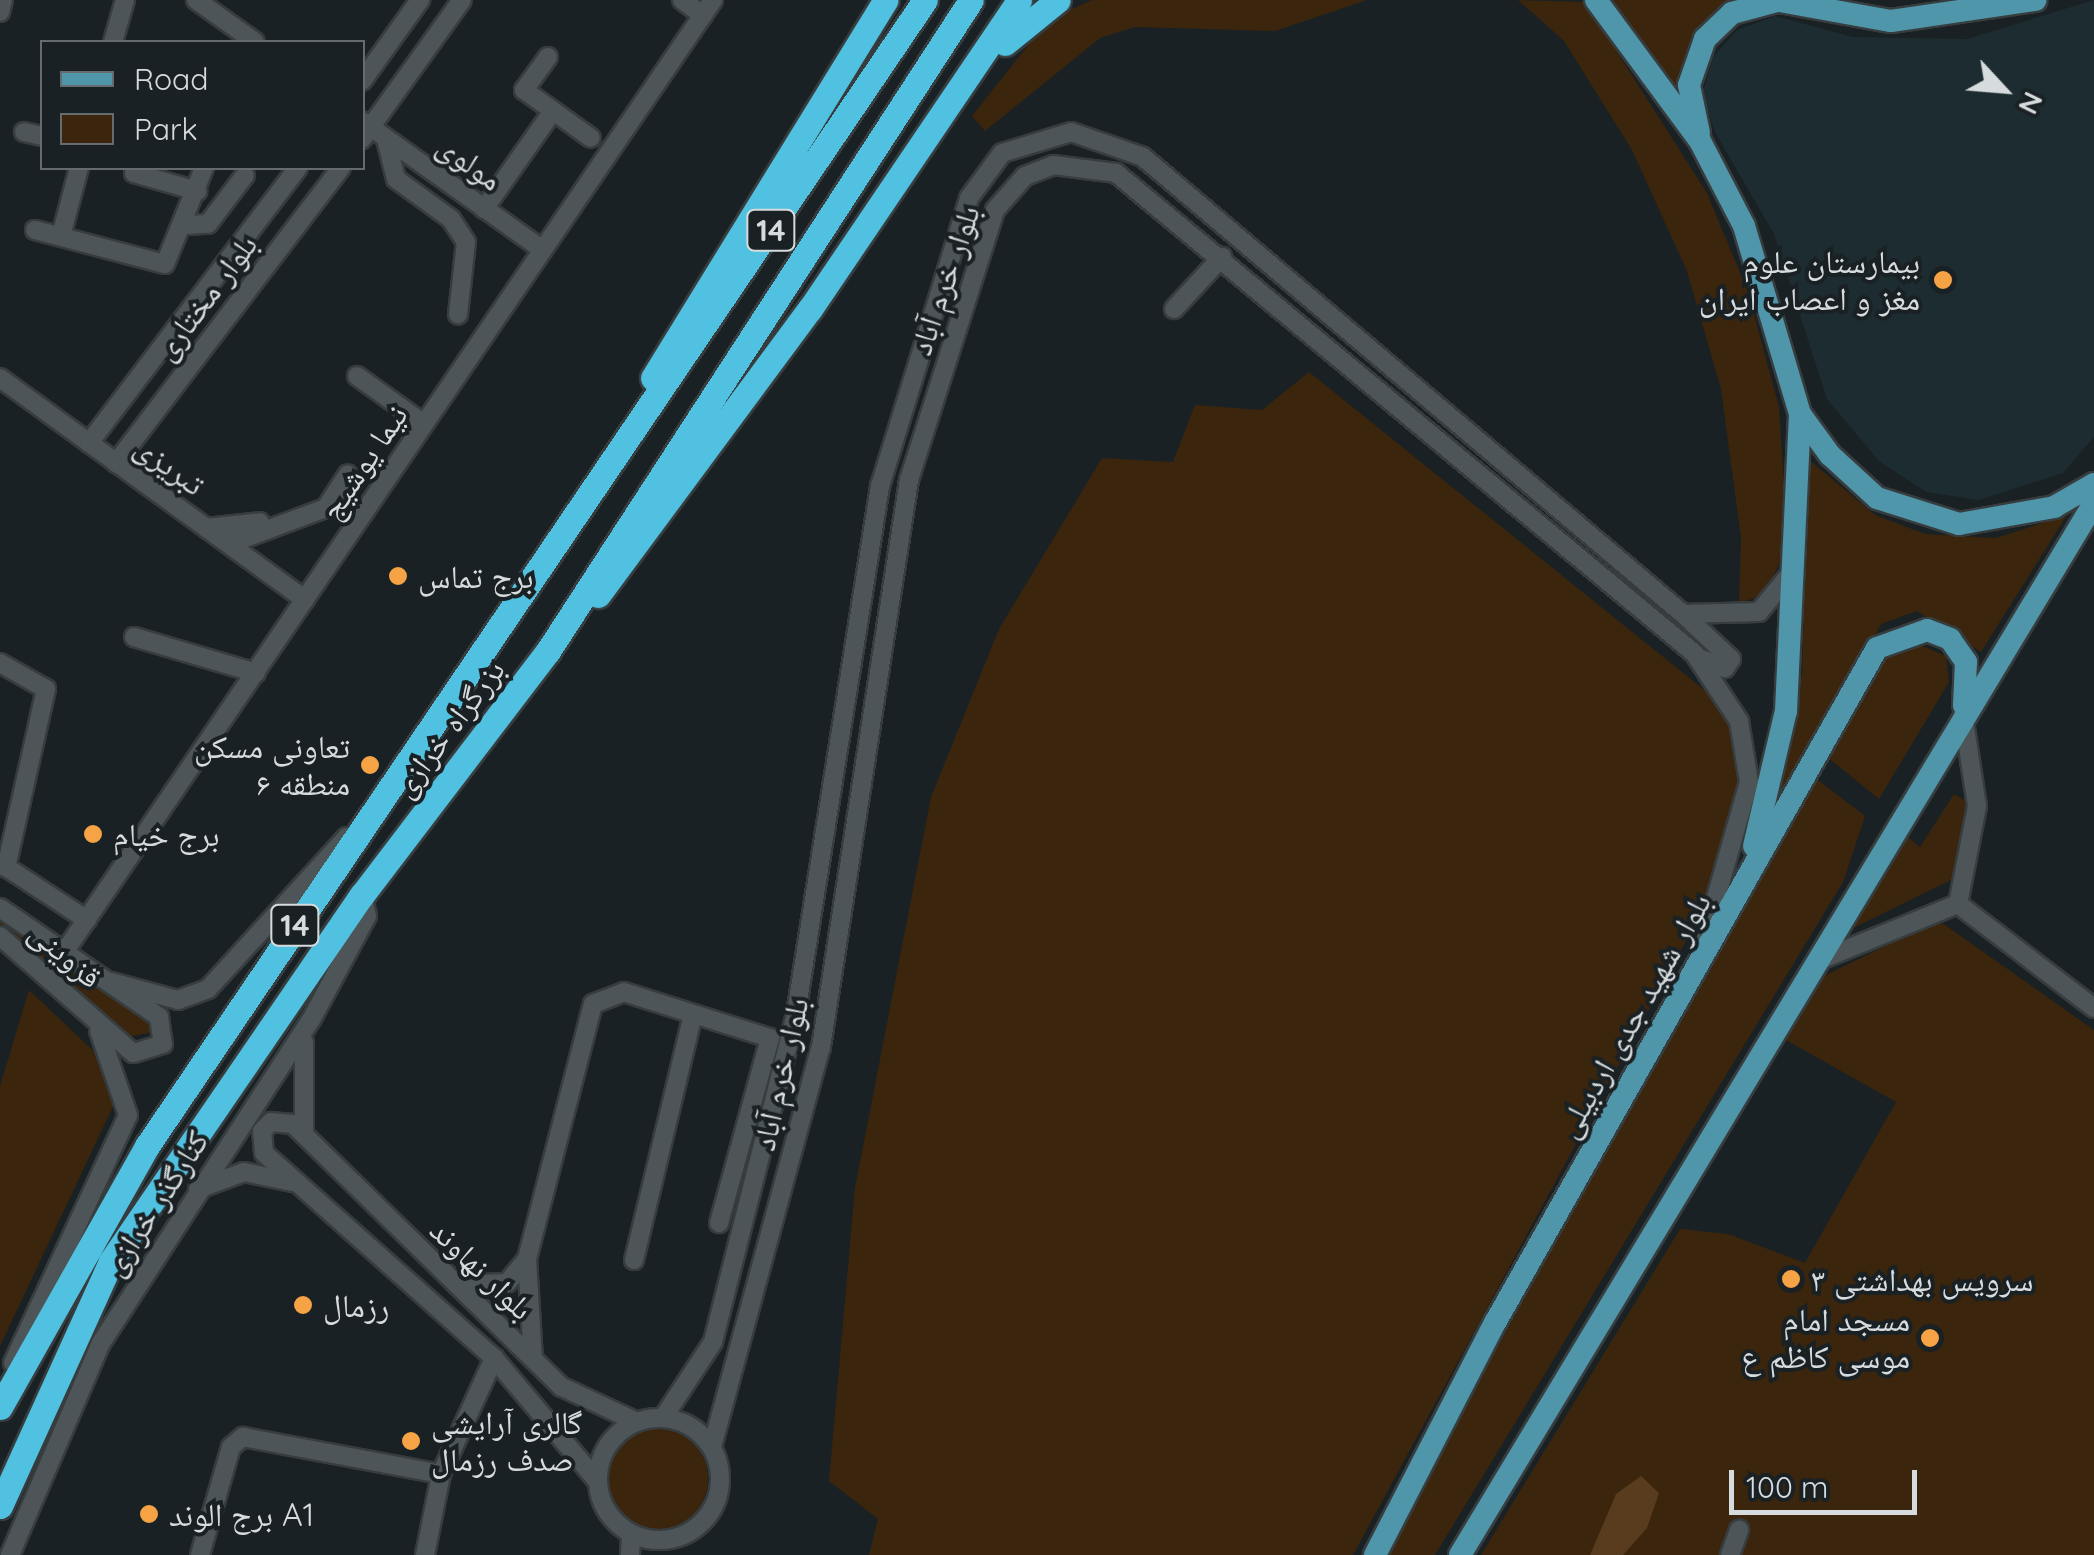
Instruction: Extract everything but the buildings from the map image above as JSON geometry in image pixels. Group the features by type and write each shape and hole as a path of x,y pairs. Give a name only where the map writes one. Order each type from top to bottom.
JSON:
{"highway":[{"name":"بزرگراه خرازی","path":"0,1404 126,1179 618,460 925,0"},
{"name":"بزرگراه خرازی","path":"0,1506 111,1261 362,895 548,651 970,0"},
{"path":"548,651 672,496 950,108 1018,0"},
{"path":"950,108 1022,24 1058,0"},
{"path":"618,460 633,412 879,8"}],"main road":[{"path":"1596,0 1700,141 1744,226 1800,414 1800,528 1786,712 1738,895"},
{"path":"1700,141 1689,85 1705,40 1732,13 1776,1 1890,20 2025,1"},
{"path":"1800,414 1878,498 1918,516 1998,524 2094,484"},
{"name":"بلوار شهید جدی اردبیلی","path":"1460,1555 1962,712 2094,502"},
{"name":"بلوار شهید جدی اردبیلی","path":"1375,1555 1696,967 1878,648 1914,632 1950,638 1966,662 1962,712"}],"street":[{"path":"0,12 3,0"},
{"path":"114,40 125,0"},
{"path":"196,0 248,40"},
{"path":"365,77 420,0"},
{"path":"458,316 466,242 451,219 396,179 371,132 462,0"},
{"path":"682,0 708,7"},
{"name":"نیما یوشیج","path":"61,958 708,7"},
{"path":"548,58 524,90 590,138"},
{"path":"484,209 553,112"},
{"name":"مولوی","path":"371,132 542,250"},
{"name":"بلوار خرم آباد","path":"663,1418 712,1342 788,1043 880,486 969,198 986,170 1046,134 1119,141 1683,614 1731,659 1716,668 1694,652 1222,257 1092,164 1025,176 995,210 909,480 821,1047 712,1447"},
{"path":"61,236 78,170"},
{"path":"35,230 174,260 203,170"},
{"name":"بلوار مختاری","path":"88,443 296,170"},
{"name":"بلوار مختاری","path":"116,463 339,170"},
{"path":"134,173 197,191"},
{"path":"186,225 208,224 244,176"},
{"path":"1174,309 1222,257"},
{"path":"1260,288 1273,271"},
{"path":"357,376 424,424"},
{"name":"تبریزی","path":"0,378 305,600"},
{"path":"228,544 326,508 348,474"},
{"path":"206,528 286,522"},
{"path":"1683,614 1733,618 1777,600 1800,528"},
{"path":"134,637 256,673"},
{"name":"بلوار خرم آباد","path":"1694,652 1739,721 1749,782 1696,967"},
{"path":"0,663 46,689 3,866 87,920"},
{"path":"1958,904 1977,806 1962,712"},
{"path":"86,973 178,1000 208,990 374,814"},
{"name":"کنارگذر خرازی","path":"10,1555 101,1342 311,1020 367,916 362,895"},
{"path":"1811,965 1958,904"},
{"path":"1958,904 2094,1008"},
{"name":"قزوینی","path":"0,908 61,958 159,1017 167,1037 140,1055 0,936"},
{"path":"533,1360 527,1259 593,1004 624,992 788,1043"},
{"path":"634,1260 693,1014"},
{"path":"0,1404 128,1115 121,1072 92,1018"},
{"path":"311,1020 297,1063 304,1134 271,1122 259,1144 323,1199"},
{"path":"719,1223 770,1038"},
{"name":"بلوار نهاوند","path":"304,1134 533,1360 582,1400 638,1422"},
{"path":"741,1142 761,1149"},
{"path":"198,1189 244,1172 284,1177 323,1199"},
{"name":"بلوار نهاوند","path":"323,1199 494,1358 598,1482"},
{"path":"458,1285 507,1283 527,1259"},
{"path":"425,1555 441,1474 494,1358"},
{"path":"663,1418 712,1447 720,1466 714,1507 664,1548 632,1534 607,1513 598,1482 608,1445 638,1422 663,1418"},
{"path":"200,1555 231,1447 242,1437 441,1474"},
{"path":"1730,1555 1739,1530"},
{"path":"630,1555 632,1534"}],"shaded area":[{"name":"بیمارستان علوم مغز و اعصاب ایران","path":"2094,0 2094,437 2063,473 1979,500 1926,492 1879,461 1827,399 1774,234 1716,134 1702,95 1713,57 1737,30 1775,16 1853,37 1967,39"},
{"path":"1641,1476 1659,1493 1647,1528 1623,1555 1590,1555 1616,1494"}],"green space":[{"path":"1092,0 1367,0 1275,31 1135,27 1100,38 985,131 972,116 1049,19"},
{"path":"1518,0 1585,2 1707,193 1748,292 1779,407 1788,546 1764,595 1739,603 1741,538 1721,389 1687,271 1632,150 1564,41"},
{"path":"1613,0 1736,0 1746,4 1694,41 1678,79 1686,107"},
{"path":"1309,372 1733,713 1746,771 1730,860 1353,1555 869,1555 878,1519 829,1481 855,1188 931,797 999,629 1102,458 1173,462 1195,405 1262,410"},
{"path":"1808,459 1875,515 1925,534 1996,538 2067,515 1981,652 1917,611 1881,624 1755,853 1802,675"},
{"path":"1913,642 1946,656 1949,682 1879,799 1827,757 1883,658"},
{"path":"1814,777 1865,816 1843,882 1435,1555 1382,1555"},
{"path":"1954,794 1968,802 1951,880 1839,935 1904,834 1920,847"},
{"path":"0,915 69,971 149,1013 154,1032 127,1037 0,928"},
{"path":"1938,920 2094,1030 2094,1555 1481,1555 1680,1229 1728,1234 1805,1263 1896,1102 1786,1040 1818,979"},
{"path":"29,990 102,1059 116,1100 0,1346 0,1086"},
{"path":"658,1429 677,1433 693,1444 704,1460 708,1479 704,1498 693,1514 677,1525 658,1529 639,1525 623,1514 612,1498 608,1479 612,1460 623,1444 639,1433"}],"place":[{"name":"بیمارستان علوم مغز و اعصاب ایران","path":"1943,280"},
{"name":"برج تماس","path":"398,576"},
{"name":"تعاونی مسکن منطقه ۶","path":"370,765"},
{"name":"برج خیام","path":"93,834"},
{"name":"سرویس بهداشتی ۳","path":"1791,1279"},
{"name":"رزمال","path":"303,1305"},
{"name":"مسجد امام موسی کاظم ع","path":"1930,1338"},
{"name":"گالری آرایشی صدف رزمال","path":"411,1441"},
{"name":"برج الوند A1","path":"149,1514"}]}
